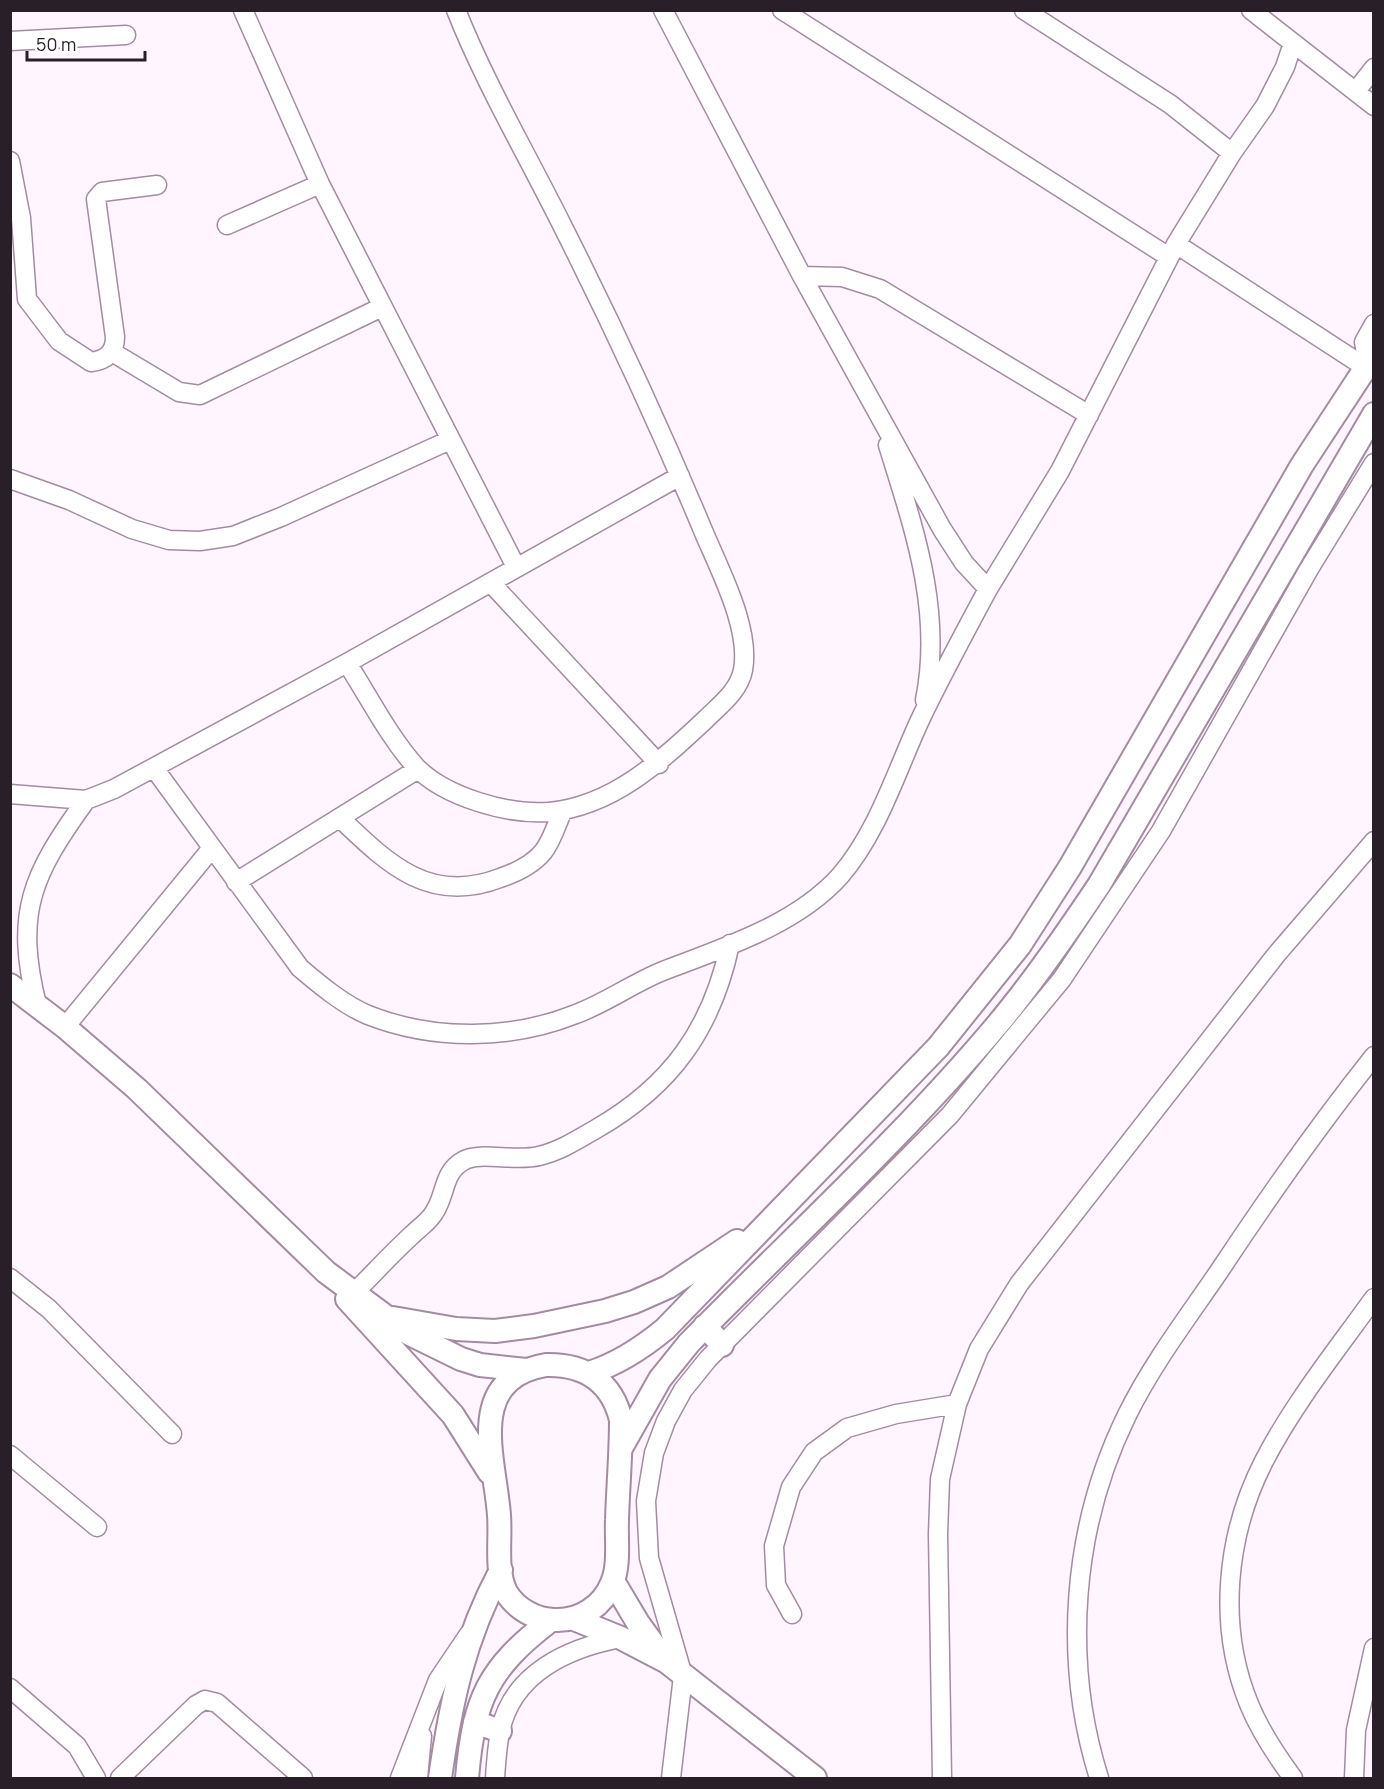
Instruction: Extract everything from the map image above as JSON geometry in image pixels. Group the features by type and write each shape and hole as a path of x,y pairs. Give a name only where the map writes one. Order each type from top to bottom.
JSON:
{"street":[{"path":"243,10 320,184 516,567"},
{"path":"347,663 396,741 418,769 451,790 487,805 531,813 563,810 591,802 628,784 658,764 732,695 743,671 743,642 732,601 680,476 575,251 456,10"},
{"path":"663,10 675,37 802,276 942,529 964,563 988,589"},
{"path":"675,37 678,10"},
{"path":"782,10 1172,251 1369,362"},
{"path":"1024,10 1170,104 1232,153"},
{"path":"1251,10 1374,106"},
{"path":"10,41 126,35"},
{"path":"154,768 300,968 322,986 366,1014 406,1027 469,1034 508,1033 542,1026 577,1014 658,973 730,944 812,902 840,876 853,859 879,812 921,719 988,589 1060,471 1172,251 1232,153 1265,106 1279,80 1293,43"},
{"path":"1356,91 1374,68"},
{"path":"10,161 21,218 27,299 59,341 84,359 99,361 112,352 115,337 96,199 98,194 157,185"},
{"path":"227,225 320,184"},
{"path":"802,276 842,277 880,289 1089,415"},
{"path":"112,352 180,392 200,395 382,307"},
{"path":"589,1373 628,1355 665,1329 938,1047 1020,945 1070,867 1302,465 1369,362 1364,342 1374,324"},
{"path":"877,412 918,544 928,595 929,670 921,719"},
{"path":"621,1448 660,1379 705,1326 935,1095 999,1023 1053,953 1099,885 1374,414"},
{"path":"10,479 69,501 132,529 169,540 200,541 233,536 281,518 450,440"},
{"path":"670,1779 675,1669 649,1558 646,1493 654,1453 674,1405 695,1374 722,1345 950,1115 1062,979 1161,831 1309,569 1374,463"},
{"path":"10,794 86,800 154,768 347,663 680,476"},
{"path":"491,583 658,764"},
{"path":"236,882 418,769"},
{"path":"37,1005 27,965 30,902 53,848 86,800"},
{"path":"340,819 383,859 405,874 437,885 461,888 485,884 513,874 529,864 543,852 563,810"},
{"path":"942,1779 938,1523 940,1479 957,1404 979,1349 1019,1284 1276,955 1374,841"},
{"path":"65,1027 212,848"},
{"path":"355,1292 429,1220 440,1203 447,1177 463,1160 480,1156 518,1160 548,1154 629,1111 647,1096 678,1062 703,1024 720,984 730,944"},
{"path":"10,985 65,1027 137,1089 326,1272 425,1344 480,1365 526,1370 557,1365 579,1368 607,1388 618,1409 621,1448 614,1581 602,1600 584,1614 562,1619 502,1662 485,1692 475,1722 467,1779"},
{"path":"1098,1779 1080,1686 1076,1646 1079,1581 1090,1522 1111,1451 1128,1414 1162,1356 1317,1128 1374,1056"},
{"path":"387,1317 456,1329 495,1331 534,1326 620,1307 668,1287 776,1215"},
{"path":"326,1272 336,1287 453,1415 477,1450 498,1496"},
{"path":"10,1278 49,1309 172,1434"},
{"path":"1293,1779 1270,1748 1248,1703 1230,1634 1229,1580 1242,1513 1264,1461 1289,1418 1374,1298"},
{"path":"705,1326 722,1345"},
{"path":"526,1370 501,1390 491,1411 488,1434 498,1496 501,1570 507,1592 513,1601 530,1614 562,1619 621,1638 675,1669 815,1779"},
{"path":"792,1614 776,1585 774,1546 791,1487 814,1452 847,1428 896,1414 957,1404"},
{"path":"10,1455 97,1527"},
{"path":"400,1779 426,1705 444,1669 472,1630 501,1570"},
{"path":"614,1581 638,1623 675,1669"},
{"path":"440,1779 450,1710 472,1630"},
{"path":"495,1779 500,1731 515,1696 538,1670 583,1647 621,1638"},
{"path":"1354,1779 1356,1730 1374,1648"},
{"path":"10,1688 77,1746 96,1779"},
{"path":"120,1779 196,1705 206,1700 217,1703 303,1779"},
{"path":"418,1779 426,1705"},
{"path":"475,1722 500,1731"}]}
